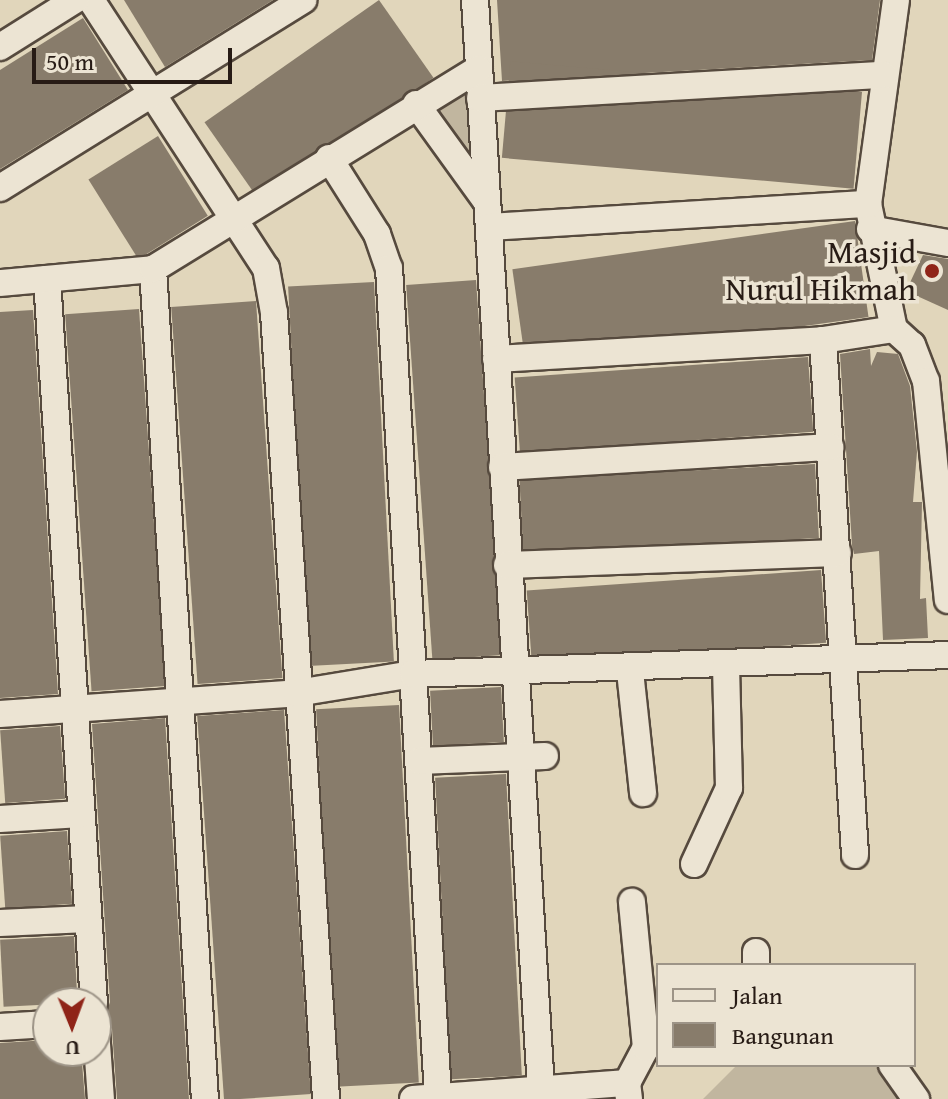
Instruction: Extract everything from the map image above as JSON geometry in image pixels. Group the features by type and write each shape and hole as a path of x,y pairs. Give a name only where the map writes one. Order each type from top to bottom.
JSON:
{"street":[{"path":"0,47 75,0"},
{"path":"91,0 266,268 274,313 326,1099"},
{"path":"0,188 303,0"},
{"path":"475,0 512,668 541,1090"},
{"path":"896,0 883,75 869,217 894,329 912,345 922,366 942,492 948,600"},
{"path":"0,283 153,269 416,104 478,69"},
{"path":"480,98 883,75"},
{"path":"416,104 488,214"},
{"path":"329,158 377,234 389,268 419,761 426,1097 541,1090 628,1091 652,1048 632,902"},
{"path":"488,214 869,217 948,243"},
{"path":"153,269 183,702 205,1099"},
{"path":"47,279 93,987"},
{"path":"496,359 823,340 894,329"},
{"path":"823,340 846,659 855,855"},
{"path":"502,467 830,447"},
{"path":"507,565 838,553"},
{"path":"0,714 297,693 413,674 512,668 630,671 948,655"},
{"path":"694,864 729,788 726,665"},
{"path":"630,671 643,793"},
{"path":"419,761 545,756"},
{"path":"0,819 81,814"},
{"path":"0,923 87,919"},
{"path":"0,1027 32,1025"},
{"path":"99,1067 101,1099"},
{"path":"893,1067 916,1099"}],"shaded area":[{"path":"465,91 479,156 471,163 432,110"},
{"path":"735,1067 889,1067 929,1099 703,1099"}],"building":[{"path":"124,0 273,0 165,67"},
{"path":"379,0 433,78 259,200 205,122"},
{"path":"497,0 880,0 872,60 502,81"},
{"path":"83,18 128,90 0,169 0,70"},
{"path":"510,61 862,92 854,189 502,158"},
{"path":"158,136 208,216 138,259 88,179"},
{"path":"855,221 868,317 526,365 512,269"},
{"name":"Masjid Nurul Hikmah","path":"923,255 948,259 948,310 906,291"},
{"path":"476,280 502,655 432,660 406,285"},
{"path":"374,282 394,661 308,666 288,287"},
{"path":"256,301 282,678 198,684 171,307"},
{"path":"139,309 165,686 92,691 65,314"},
{"path":"33,310 58,694 0,698 0,312"},
{"path":"870,349 871,366 877,352 898,354 910,386 917,452 913,502 922,502 920,599 926,598 928,638 883,640 879,551 854,554 852,545 840,354"},
{"path":"808,357 813,432 520,452 515,378"},
{"path":"815,464 819,538 523,553 519,479"},
{"path":"821,570 826,643 532,663 527,591"},
{"path":"501,687 504,742 433,746 430,691"},
{"path":"399,705 419,1082 336,1087 316,709"},
{"path":"284,710 311,1094 224,1099 197,716"},
{"path":"165,718 189,1099 117,1099 112,987 109,987 92,724"},
{"path":"60,726 65,799 5,803 0,730"},
{"path":"506,774 522,1076 451,1079 435,778"},
{"path":"67,831 72,904 5,908 0,836"},
{"path":"74,936 77,987 32,987 32,1005 4,1007 0,940"},
{"path":"32,1041 32,1067 82,1067 85,1099 0,1099 0,1043"}],"place":[{"name":"Masjid Nurul Hikmah","path":"932,271"}]}
